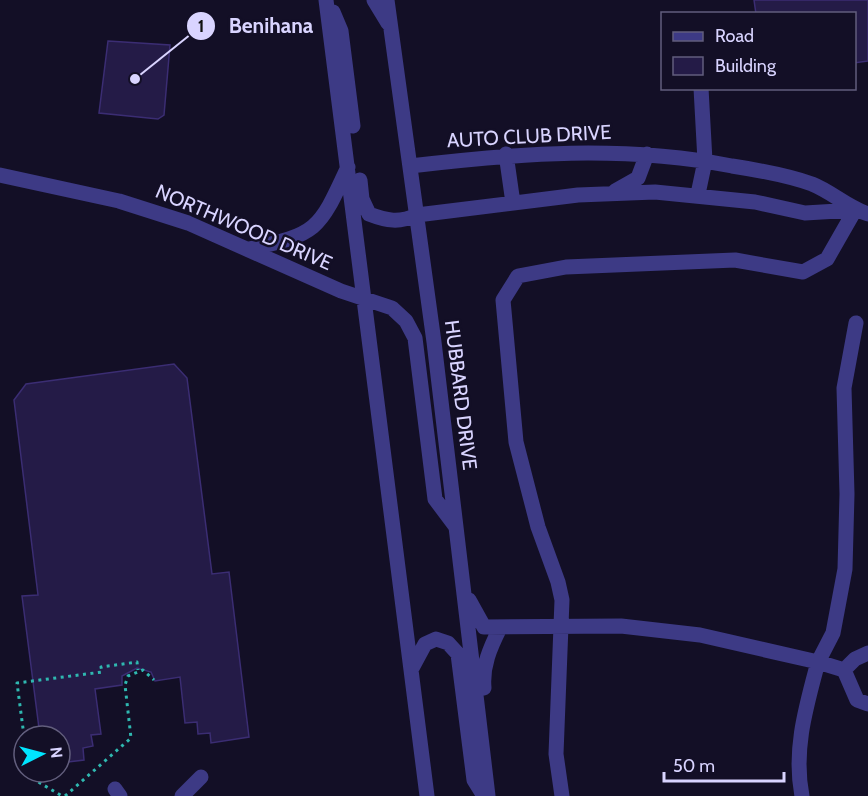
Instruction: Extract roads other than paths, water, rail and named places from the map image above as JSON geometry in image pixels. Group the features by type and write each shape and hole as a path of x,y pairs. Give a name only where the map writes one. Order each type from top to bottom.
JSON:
{"street":[{"path":"327,0 427,796"},
{"path":"327,0 341,31 362,199 369,214 383,220 401,222 417,215 613,192 698,194 755,202 805,213 862,212"},
{"path":"374,0 391,28"},
{"name":"HUBBARD DRIVE","path":"387,0 465,592 486,796"},
{"path":"698,194 705,161 701,90"},
{"name":"AUTO CLUB DRIVE","path":"410,166 506,154 572,151 648,154 705,161 813,184 862,212"},
{"path":"506,154 513,203"},
{"path":"613,192 638,178 648,154"},
{"path":"249,249 294,239 312,229 326,213 348,167"},
{"name":"NORTHWOOD DRIVE","path":"0,175 55,185 142,207 249,249 364,299 392,308 406,321 414,338 435,499 457,529"},
{"path":"562,796 556,754 562,600 558,582 538,527 516,442 503,300 518,276 566,267 735,260 803,272 827,259 862,212"},
{"path":"802,796 798,776 800,728 818,662 833,633 845,569 847,494 844,388 856,323"},
{"path":"465,592 484,627 621,627 700,635 844,670 857,700 868,704"},
{"path":"498,796 483,676 488,652 500,628"},
{"path":"411,670 425,644 436,639 448,643 458,654 474,780 486,796"},
{"path":"844,670 855,659 868,653"},
{"path":"424,766 438,796"},
{"path":"182,796 201,777"}],"place":[{"name":"Benihana","path":"135,79"}]}
